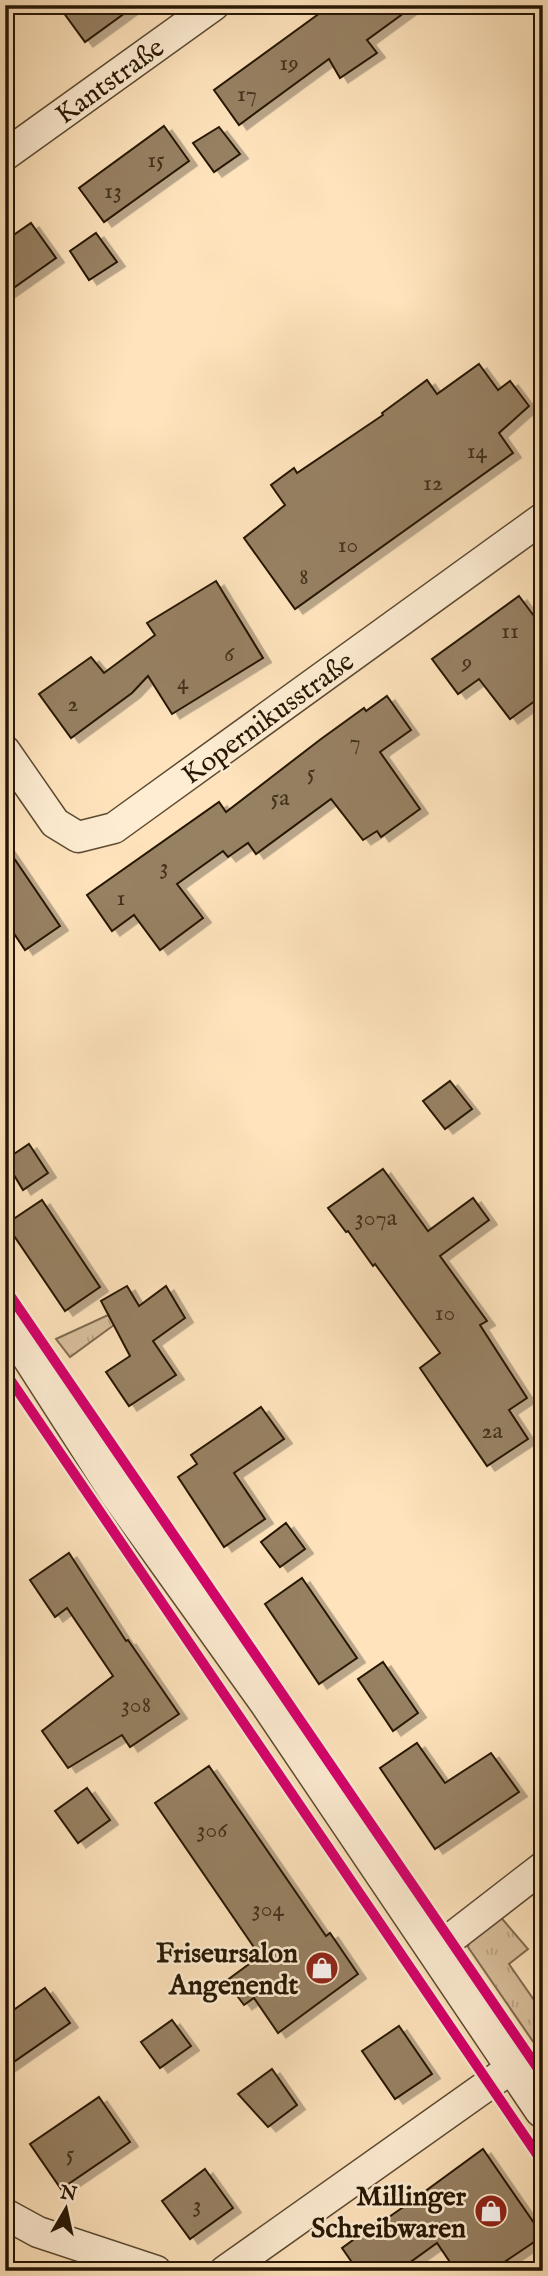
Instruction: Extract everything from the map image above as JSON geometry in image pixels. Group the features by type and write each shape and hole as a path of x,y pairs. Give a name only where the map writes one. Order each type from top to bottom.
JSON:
{"street":[{"name":"Kantstraße","path":"5,155 214,5"},
{"name":"Kopernikusstraße","path":"5,751 54,823 78,837 114,828 543,518"},
{"path":"5,1316 118,1492 267,1700 543,2109"},
{"path":"437,1949 543,1867"},
{"path":"225,2271 513,2067"},
{"path":"5,2214 38,2232 156,2271"}],"green space":[{"path":"108,1315 114,1325 70,1357 56,1339"},
{"path":"498,1914 528,1949 509,1964 543,2013 543,2056 468,1947 471,1933"}],"building":[{"path":"58,5 136,5 85,42"},
{"path":"331,5 415,5 367,40 377,53 340,78 329,59 239,125 214,90"},
{"path":"164,126 189,161 104,222 79,188"},
{"path":"219,127 240,154 214,172 193,143"},
{"path":"31,223 56,258 5,294 5,241"},
{"path":"96,233 117,262 89,280 70,251"},
{"path":"479,364 498,390 510,381 529,406 499,433 513,453 295,609 244,538 285,505 271,485 294,468 297,473 383,415 382,413 427,380 437,394"},
{"path":"216,581 263,658 172,714 148,676 132,693 71,738 39,694 91,657 104,673 155,635 147,623"},
{"path":"519,596 543,628 543,695 510,719 479,679 458,694 432,659"},
{"path":"387,696 411,730 380,752 420,809 381,837 377,831 363,840 331,799 256,854 248,843 228,857 223,851 177,884 203,918 160,950 134,915 112,931 87,895 219,802 226,812 364,708 366,711"},
{"path":"5,845 60,926 25,950 5,920"},
{"path":"450,1081 472,1109 445,1129 423,1101"},
{"path":"29,1144 48,1173 23,1190 5,1160"},
{"path":"383,1169 428,1231 473,1198 489,1220 440,1256 487,1321 480,1325 527,1398 509,1410 528,1439 487,1466 420,1368 440,1353 375,1264 373,1266 328,1208"},
{"path":"42,1200 100,1287 65,1311 6,1224"},
{"path":"127,1286 139,1306 166,1286 185,1318 153,1341 176,1375 129,1406 106,1372 130,1356 101,1301"},
{"path":"261,1407 284,1439 234,1473 265,1519 224,1547 178,1477 197,1464 191,1455"},
{"path":"286,1523 305,1549 280,1567 261,1542"},
{"path":"69,1553 126,1641 128,1640 179,1714 130,1747 122,1735 68,1768 42,1731 113,1676 67,1608 55,1617 30,1580"},
{"path":"302,1578 357,1658 319,1684 265,1604"},
{"path":"383,1662 418,1713 393,1731 358,1679"},
{"path":"417,1743 445,1783 491,1753 519,1792 435,1849 380,1768"},
{"path":"209,1766 326,1936 330,1933 358,1974 278,2033 254,1998 244,2005 226,1981 260,1956 155,1803"},
{"path":"87,1788 110,1820 78,1843 55,1811"},
{"path":"45,1988 70,2023 5,2068 5,2016"},
{"path":"172,2020 191,2046 160,2068 141,2042"},
{"path":"399,2026 432,2074 395,2099 362,2051"},
{"path":"272,2069 297,2105 268,2127 238,2094"},
{"path":"99,2097 130,2142 61,2189 30,2144"},
{"path":"483,2149 543,2236 491,2271 456,2271 437,2243 398,2271 358,2271 342,2248"},
{"path":"205,2169 233,2208 190,2239 162,2201"}],"cycle path":[{"path":"5,1288 543,2076"},
{"path":"5,1372 543,2163"}],"place":[{"name":"Friseursalon Angenendt","path":"322,1968"},
{"name":"Millinger Schreibwaren","path":"491,2211"}]}
